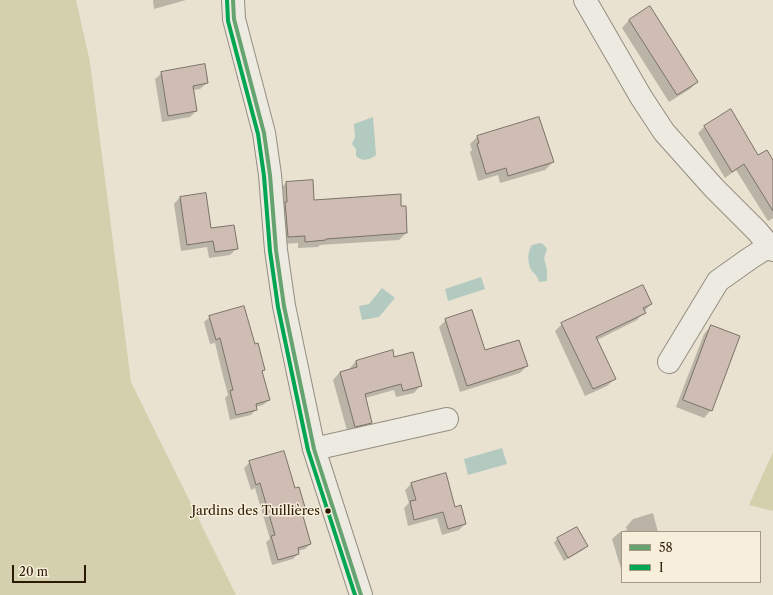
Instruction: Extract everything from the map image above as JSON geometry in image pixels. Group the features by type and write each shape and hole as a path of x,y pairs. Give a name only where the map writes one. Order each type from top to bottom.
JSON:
{"street":[{"path":"233,0 234,19 264,133 270,175 276,250 284,306 314,449 361,595"},
{"path":"585,0 641,97 664,132 714,188 771,248 749,258 718,281 668,362"},
{"path":"314,449 446,419"}],"shaded area":[{"path":"0,0 76,0 90,62 131,382 236,595 0,595"},
{"path":"373,117 376,155 369,159 363,160 356,156 356,149 352,144 355,137 354,124"},
{"path":"540,243 547,249 544,258 547,270 547,281 539,282 537,276 530,268 528,258 532,245"},
{"path":"481,277 485,289 448,301 445,289"},
{"path":"382,288 395,298 379,317 362,320 359,306 369,304"},
{"path":"502,448 507,464 468,475 464,459"},
{"path":"773,452 773,511 749,505"}],"building":[{"path":"650,6 698,82 677,95 629,20"},
{"path":"205,64 208,83 193,86 197,111 168,116 161,72"},
{"path":"731,109 758,155 767,150 773,160 773,211 744,164 732,172 704,126"},
{"path":"539,117 554,162 508,176 506,168 486,174 477,144 479,143 477,136"},
{"path":"313,180 314,200 401,194 401,206 406,206 407,233 305,242 305,236 288,237 285,202 287,202 286,182"},
{"path":"206,193 211,228 234,225 238,249 215,252 213,241 187,245 180,197"},
{"path":"643,285 652,304 643,308 646,313 596,337 616,379 593,389 561,323"},
{"path":"244,306 255,344 258,343 265,370 262,371 270,400 256,404 257,410 236,415 230,391 233,390 220,338 216,340 209,316"},
{"path":"472,310 485,350 519,340 528,366 467,386 445,319"},
{"path":"711,325 740,336 712,411 683,400"},
{"path":"393,350 394,357 413,352 422,386 403,391 401,384 365,394 372,423 355,427 340,372 357,367 356,361"},
{"path":"284,451 295,488 299,487 307,514 303,516 311,544 298,548 299,554 278,560 271,536 275,535 260,483 256,485 249,461"},
{"path":"446,473 455,507 461,505 466,524 448,529 443,512 414,520 410,501 416,500 411,483"},
{"path":"577,527 588,546 568,558 557,538"}],"transit line":[{"name":"I","path":"227,0 228,21 258,134 264,176 270,251 278,307 308,450 355,595"},
{"name":"58","path":"233,0 234,19 264,133 270,175 276,250 284,306 314,449 361,595"}],"place":[{"name":"Jardins des Tuillières","path":"328,511"}]}
